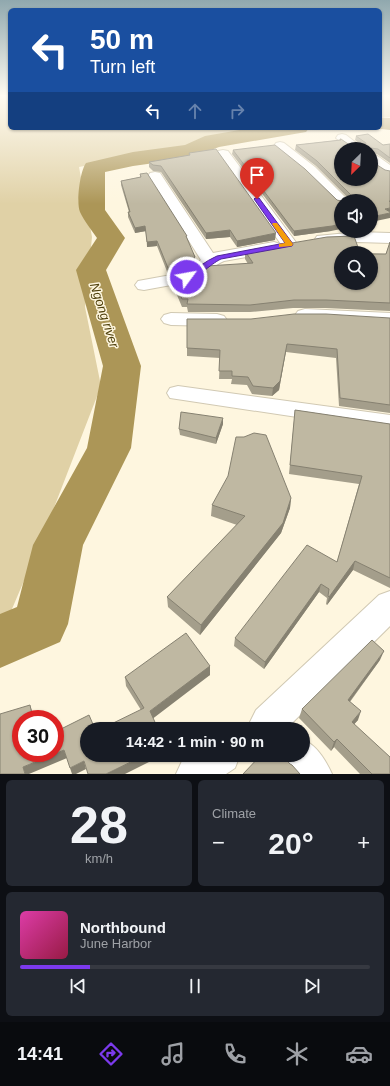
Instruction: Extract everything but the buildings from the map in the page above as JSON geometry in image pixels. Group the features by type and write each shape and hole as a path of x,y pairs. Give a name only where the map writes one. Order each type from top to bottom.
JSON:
{"street":[{"path":"342,138 348,142"},
{"path":"280,146 310,170 335,194"},
{"path":"224,154 301,242"},
{"path":"378,163 390,171"},
{"path":"155,176 210,261"},
{"path":"144,285 187,277 194,274 210,261 219,257 301,242 339,237 380,235"},
{"path":"287,316 325,314 390,319"},
{"path":"171,319 235,320"},
{"path":"178,392 390,423"},
{"path":"272,722 390,605"},
{"path":"195,774 212,762"},
{"path":"302,762 313,774"}],"shaded area":[{"path":"0,132 242,132 173,149 79,167 92,237 85,307 101,386 43,536 9,616 0,616"}],"waterway":[{"name":"Ngong river","path":"0,641 40,624 58,545 109,448 122,366 91,270 111,238 92,210 92,178 94,168 133,159 190,151 213,141 264,132"}],"slow traffic":[{"path":"275,224 289,244 281,246"}],"route":[{"path":"187,277 194,274 210,261 219,257 289,244 257,199"}]}
